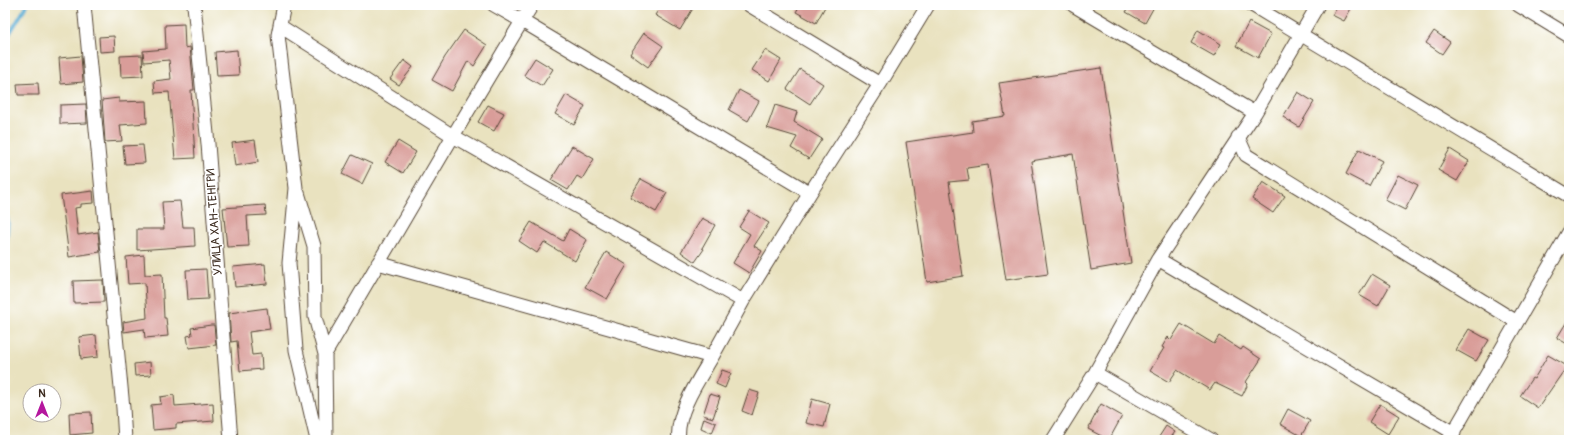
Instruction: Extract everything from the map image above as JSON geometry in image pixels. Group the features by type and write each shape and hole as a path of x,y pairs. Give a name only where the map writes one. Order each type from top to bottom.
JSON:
{"street":[{"path":"84,5 121,377 124,440"},
{"name":"УЛИЦА ХАН-ТЕНГРИ","path":"194,5 208,144 231,440"},
{"path":"284,5 278,35 296,188 314,246 315,317 325,354 326,440"},
{"path":"494,5 522,20 810,193"},
{"path":"325,354 532,5"},
{"path":"749,5 880,84"},
{"path":"679,440 677,430 688,399 744,301 928,5"},
{"path":"1073,5 1255,113"},
{"path":"1252,5 1569,196"},
{"path":"1053,440 1095,373 1158,259 1255,113 1318,5"},
{"path":"1518,5 1569,36"},
{"path":"280,26 453,136 744,301"},
{"path":"1238,137 1246,155 1518,322"},
{"path":"296,188 289,263 295,342 317,440"},
{"path":"1158,259 1452,436 1569,232"},
{"path":"378,263 712,357"},
{"path":"1095,373 1211,440"}],"building":[{"path":"662,5 695,5 680,30 655,15"},
{"path":"800,5 826,5 816,23 796,12"},
{"path":"1130,5 1155,5 1145,23 1126,12"},
{"path":"1338,5 1353,5 1344,21 1332,15"},
{"path":"1249,22 1271,34 1258,58 1236,46"},
{"path":"184,24 185,48 190,47 194,90 191,90 195,158 175,159 169,92 155,93 154,81 171,79 169,60 144,62 143,51 166,49 165,25"},
{"path":"464,30 487,45 474,66 468,61 452,91 432,80 445,57"},
{"path":"1198,30 1221,44 1214,56 1191,43"},
{"path":"1434,31 1450,42 1442,54 1426,43"},
{"path":"644,33 663,46 648,67 630,54"},
{"path":"114,36 115,51 100,52 99,37"},
{"path":"237,50 239,75 217,76 215,52"},
{"path":"765,50 781,60 769,81 752,70"},
{"path":"142,55 143,76 121,77 120,56"},
{"path":"81,56 83,82 61,84 59,58"},
{"path":"535,58 553,69 542,86 524,75"},
{"path":"404,60 413,67 399,85 390,79"},
{"path":"1101,68 1131,263 1091,270 1073,154 1031,161 1048,274 1006,280 988,165 967,168 969,180 949,182 963,276 927,282 906,142 973,132 972,121 1005,116 999,83"},
{"path":"800,69 823,84 810,104 787,89"},
{"path":"38,83 39,95 18,95 17,84"},
{"path":"739,90 759,101 748,121 729,110"},
{"path":"1298,92 1314,102 1299,127 1283,117"},
{"path":"566,95 585,106 574,125 555,114"},
{"path":"119,98 119,102 146,101 147,123 120,125 122,141 105,142 102,100"},
{"path":"86,104 87,123 60,124 60,105"},
{"path":"488,105 504,113 494,131 478,122"},
{"path":"775,105 797,112 794,122 822,139 809,159 791,148 797,137 767,128"},
{"path":"255,140 258,162 235,166 232,143"},
{"path":"398,141 416,152 403,173 385,162"},
{"path":"143,145 145,163 125,164 123,146"},
{"path":"572,146 594,159 582,179 577,176 568,190 551,180"},
{"path":"1359,149 1382,161 1369,186 1346,174"},
{"path":"1450,149 1469,161 1457,181 1438,170"},
{"path":"352,155 372,164 362,184 342,174"},
{"path":"1398,175 1418,185 1405,210 1385,200"},
{"path":"641,179 667,193 656,212 630,197"},
{"path":"1263,182 1285,196 1273,213 1252,199"},
{"path":"93,191 94,203 81,204 81,207 75,208 78,235 98,232 100,252 69,257 61,195"},
{"path":"180,201 183,227 194,227 195,246 137,250 137,229 164,229 162,202"},
{"path":"265,205 266,215 247,216 249,246 227,247 223,208"},
{"path":"749,211 769,223 754,246 762,251 749,273 733,263 750,234 739,227"},
{"path":"702,218 715,225 702,248 704,249 695,262 681,252"},
{"path":"531,222 563,241 569,229 587,240 575,261 544,242 537,253 519,241"},
{"path":"606,252 627,265 607,299 585,287"},
{"path":"144,255 145,275 162,274 164,318 166,318 168,336 145,338 144,329 124,332 123,322 147,318 145,283 128,284 126,257"},
{"path":"265,264 267,284 235,287 233,267"},
{"path":"206,269 208,299 188,300 186,270"},
{"path":"1372,274 1390,285 1378,306 1359,295"},
{"path":"103,280 104,302 74,303 73,281"},
{"path":"267,308 270,329 249,332 252,355 261,354 262,369 240,371 237,341 231,342 229,313"},
{"path":"1569,318 1569,345 1557,338"},
{"path":"1181,324 1214,344 1219,336 1241,350 1243,347 1261,359 1246,382 1248,384 1242,396 1215,383 1210,390 1177,370 1169,382 1150,371 1164,348 1162,347 1168,337 1171,340"},
{"path":"214,325 216,345 189,348 187,336 192,335 191,328"},
{"path":"1469,329 1489,340 1476,361 1456,350"},
{"path":"96,335 98,357 81,359 79,337"},
{"path":"1548,355 1567,366 1538,408 1520,396 1532,378 1534,379"},
{"path":"150,362 151,375 135,376 134,364"},
{"path":"722,370 731,373 725,388 716,384"},
{"path":"749,390 759,393 752,415 742,411"},
{"path":"710,394 720,397 713,418 703,415"},
{"path":"174,395 175,406 213,403 214,421 176,424 176,428 153,430 151,405 161,404 160,397"},
{"path":"812,399 830,404 824,427 806,423"},
{"path":"1101,404 1122,416 1109,440 1088,429"},
{"path":"1380,404 1399,416 1388,434 1369,422"},
{"path":"1288,409 1310,421 1301,436 1280,424"},
{"path":"91,412 92,433 70,435 69,413"},
{"path":"704,418 716,423 712,433 701,428"},
{"path":"1166,426 1175,432 1169,440 1157,440"}],"waterway":[{"path":"5,41 27,5"},
{"path":"5,209 8,222 5,262"}]}
